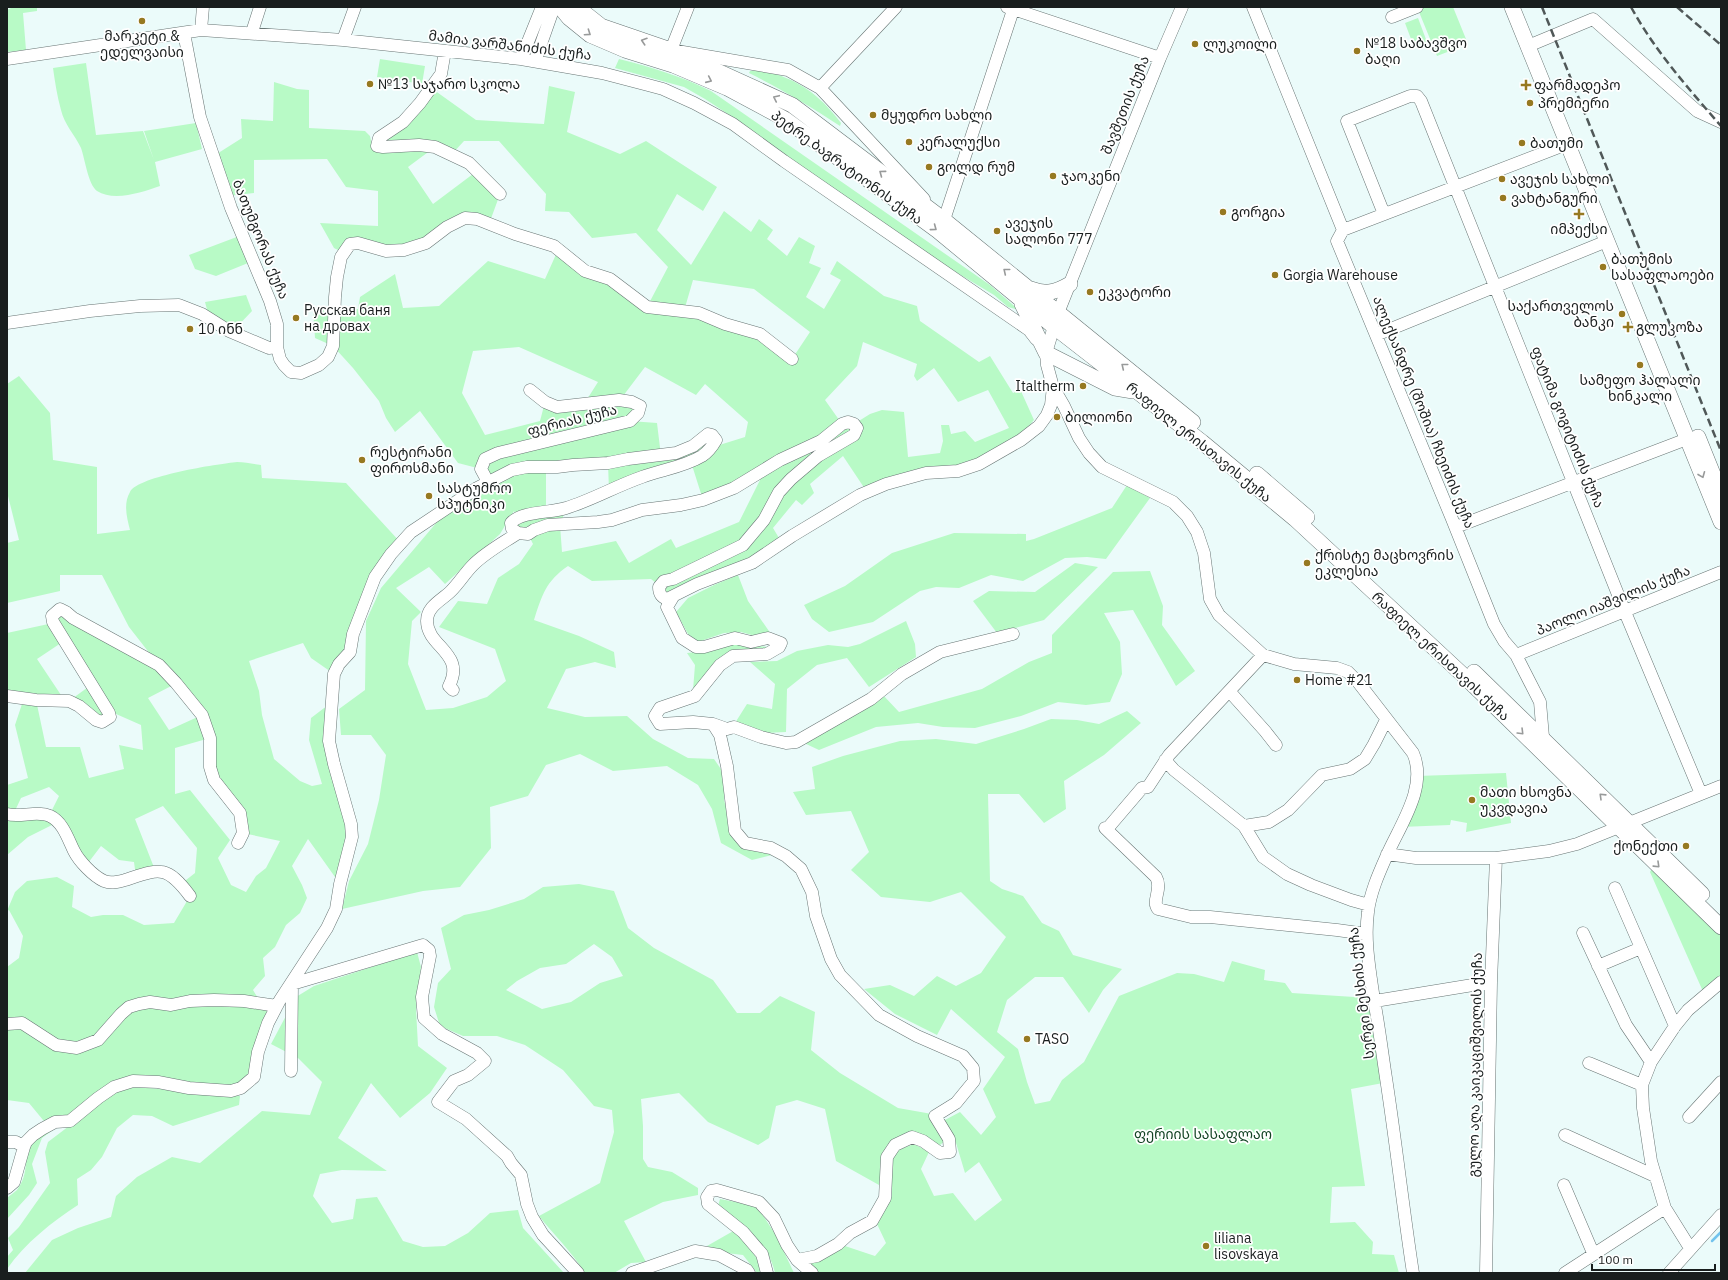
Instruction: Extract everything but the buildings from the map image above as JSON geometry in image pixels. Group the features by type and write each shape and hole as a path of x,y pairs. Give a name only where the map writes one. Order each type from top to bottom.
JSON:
{"main road":[{"name":"პეტრე ბაგრატიონის ქუჩა","path":"560,7 569,18 590,35 624,50 673,64 727,88 785,119 1023,293"},
{"name":"პეტრე ბაგრატიონის ქუჩა","path":"577,7 601,26 671,50 792,105 944,220 1023,293 1056,320"},
{"path":"1512,7 1532,44 1721,494"},
{"path":"1522,7 1532,44 1568,144 1721,522"},
{"path":"1070,284 1057,292 1023,293 1046,353 1115,388 1136,392"},
{"name":"რაფიელ ერისთავის ქუჩა","path":"1056,320 1136,392 1202,442 1295,519 1625,826 1721,913"},
{"name":"რაფიელ ერისთავის ქუჩა","path":"1056,320 1288,500 1543,737 1721,927"}],"street":[{"path":"201,30 203,7"},
{"path":"252,32 260,7"},
{"path":"343,40 355,7"},
{"path":"521,59 542,7"},
{"path":"535,61 554,7"},
{"path":"671,50 688,7"},
{"path":"820,88 896,7"},
{"name":"შავშეთის ქუჩა","path":"1056,320 1160,58 1182,7"},
{"path":"1253,7 1343,230 1568,144"},
{"path":"1392,17 1417,7"},
{"path":"944,220 1012,8 1160,58"},
{"path":"1532,44 1593,19 1697,110 1721,122"},
{"name":"მამია ვარშანიძის ქუჩა","path":"7,59 201,30 252,32 521,59 602,73 663,89 694,103 733,124 790,166 1029,330 1046,353"},
{"name":"ბათუმგორას ქუჩა","path":"184,33 200,117 231,208 270,301 277,324 277,347"},
{"name":"პეტრე ბაგრატიონის ქუჩა","path":"671,50 788,70 820,88 944,220"},
{"path":"445,51 441,74 403,122 379,138 377,146 419,145 435,147 469,163 500,194"},
{"name":"ფატიმა გოგიტიძის ქუჩა","path":"1384,214 1347,121 1410,96 1417,96 1421,101 1456,186 1625,612 1701,794"},
{"path":"7,323 90,311 140,306 180,305 202,314 229,331 269,348 277,347 280,359 284,365 291,372 301,373 323,362 328,357 333,346 337,277 341,257 350,244 358,243 386,251 404,250 426,243 447,227 465,218 477,219 515,234 554,246 585,272 610,279 647,307 699,313 725,324 760,334 792,359"},
{"name":"ალექსანდრე (შოშია) ჩხეიძის ქუჩა","path":"1343,230 1337,241 1456,527 1494,624 1504,641 1516,655 1540,702 1543,737"},
{"path":"1376,335 1607,241"},
{"name":"სერგი მესხის ქუჩა","path":"1056,320 1046,353 1047,365 1053,387 1079,438 1088,453 1102,467 1173,502 1187,516 1197,532 1204,553 1210,599 1219,615 1264,655 1294,664 1324,666 1348,672 1358,682 1386,720 1414,753 1418,768 1416,784 1407,815 1387,854 1369,905 1366,934 1413,1273"},
{"path":"453,690 449,686 452,678 451,660 429,630 427,622 429,613 432,607 451,591 473,565 518,534 528,534 548,525 581,524 612,520 642,510 681,505 703,500 734,488 780,460 821,441 842,424 848,422 854,424 857,428 854,435 818,456 805,466 779,492 764,520 743,545 673,580 664,581 659,587 659,592 662,597 667,599 697,584 752,563 792,536 860,495 886,484 926,473 958,471 979,464 1022,440 1039,426 1047,415 1051,405 1053,387"},
{"name":"ფერიას ქუჩა","path":"488,482 481,469 485,459 498,454 630,421 638,413 640,406 632,402 620,400 558,407 545,402 530,390"},
{"path":"7,1188 14,1182 26,1142 33,1135 55,1122 70,1121 114,1087 133,1081 158,1082 189,1088 231,1091 241,1088 254,1077 258,1052 265,1030 280,1000 292,984 327,928 336,909 340,884 352,837 351,824 329,741 334,674 339,664 350,652 354,634 375,577 391,554 411,532 488,482 512,470 527,467 557,467 608,463 676,453 693,446 708,434 712,435 716,440 712,447 703,455 691,462 640,478 566,508 529,514 515,518 511,523 512,529 518,534"},
{"path":"1456,527 1687,439"},
{"name":"პაოლო იაშვილის ქუჩა","path":"1516,655 1721,572"},
{"path":"673,597 667,607 682,638 696,647 704,647 735,638 750,642 768,638 781,643 779,647 767,654 734,656 720,665 695,696 660,708 655,716 660,724 693,722 713,724 727,729 734,727 761,737 786,743 796,742 871,699 902,674 940,652 1013,634"},
{"path":"7,696 36,700 69,701 79,706 96,720 102,722 110,717 109,713 53,622 52,616 60,609 73,618 158,664 176,682 202,715 210,738 210,767 214,780 240,813 243,833 238,843"},
{"path":"1264,655 1165,760 1148,787 1142,788 1106,828 1156,877 1159,886 1155,903 1158,909 1191,917 1210,917 1366,934"},
{"path":"1230,692 1276,745"},
{"path":"1244,826 1269,822 1288,810 1322,776 1350,769 1364,759 1374,744 1386,720"},
{"path":"713,724 720,735 728,766 735,831 745,843 771,848 786,856 801,868 812,892 816,916 831,959 840,975 878,1015 917,1036 963,1056 973,1068 974,1081 956,1103 935,1116 949,1139 950,1152 940,1153 923,1141 912,1137 895,1145 887,1157 885,1198 872,1221 850,1233 838,1244 817,1256 797,1260"},
{"path":"1165,760 1174,770 1244,826 1263,857 1287,874 1311,885 1369,905"},
{"path":"1387,854 1416,858 1496,858 1524,856 1577,844 1625,826 1721,786"},
{"path":"7,814 37,814 49,816 58,822 67,836 74,852 85,867 104,881 117,883 155,870 164,872 181,884 190,896"},
{"name":"გულო აღა კაიკაციშვილის ქუჩა","path":"1486,1273 1491,982 1496,858"},
{"path":"1615,888 1675,1026"},
{"path":"1583,933 1626,1025 1651,1062"},
{"path":"292,984 423,945 429,950 430,956 422,997 424,1018 442,1034 477,1053 485,1061 468,1075 454,1081 438,1102 466,1118 508,1156 511,1163 521,1175 527,1204 539,1229 578,1273"},
{"path":"1598,966 1641,948"},
{"path":"1375,1001 1491,982"},
{"path":"1690,1248 1665,1208 1655,1176 1651,1161 1643,1108 1642,1085 1651,1062 1675,1026 1688,1010 1721,982"},
{"path":"291,1071 292,984"},
{"path":"7,1024 22,1023 56,1045 76,1048 98,1040 121,1014 129,1007 139,1004 150,1002 171,1005 190,1001 214,1000 244,1001 277,1006"},
{"path":"1589,1063 1642,1085"},
{"path":"1689,1117 1721,1082"},
{"path":"1565,1135 1655,1176"},
{"path":"7,1142 16,1142 24,1147"},
{"path":"1564,1185 1593,1254"},
{"path":"767,1273 762,1254 743,1232 708,1204 707,1197 711,1191 717,1190 759,1202 774,1218 786,1245 797,1260 812,1273"},
{"path":"1565,1273 1665,1208"},
{"path":"1668,1273 1721,1215"},
{"path":"632,1273 695,1250 719,1255 747,1270 749,1273"}],"green space":[{"path":"13,7 37,7 37,11 23,13 26,50 7,52 7,10"},
{"path":"1417,7 1453,7 1468,44 1437,56"},
{"path":"1418,18 1427,42 1414,47 1405,23"},
{"path":"380,59 425,66 422,84 377,77"},
{"path":"619,59 666,72 711,91 990,285 1019,310 1008,307 994,295 949,268 705,99 684,87 615,68"},
{"path":"86,63 96,135 143,131 154,160 144,131 196,123 202,149 155,162 160,186 137,193 120,196 112,196 97,191 91,183 81,148 62,115 53,68"},
{"path":"764,70 777,74 807,89 833,113 841,123 840,126 795,98 749,73 750,71"},
{"path":"274,82 297,89 309,90 309,128 365,131 370,136 373,149 384,153 395,151 378,144 434,90 476,120 544,124 549,86 575,92 567,132 620,154 646,141 717,187 703,211 677,194 657,230 691,265 724,211 751,232 759,219 773,230 767,239 787,256 799,237 815,246 809,263 821,268 806,297 824,309 841,280 830,274 837,261 884,296 917,306 920,321 979,362 990,356 1013,393 1020,389 1034,420 1018,438 979,461 865,489 843,456 810,484 814,493 802,505 796,500 773,528 782,543 673,597 651,579 592,581 568,566 555,577 542,596 534,620 579,636 614,652 616,668 595,662 566,669 547,708 585,717 627,716 653,739 688,758 714,759 725,775 724,800 735,839 772,855 752,860 721,843 712,809 698,785 667,766 613,771 580,754 546,765 528,796 490,807 491,848 460,887 423,891 342,909 349,881 368,844 379,800 386,755 371,735 341,735 339,709 365,690 366,621 381,588 437,522 487,482 481,469 458,463 420,411 395,432 386,418 379,401 353,368 333,346 315,338 313,310 335,307 358,309 360,297 395,274 403,308 439,306 488,261 545,279 558,250 647,307 668,267 636,233 592,238 569,212 545,211 546,194 499,141 464,141 452,154 435,147 408,167 433,204 477,171 500,194 489,224 477,219 404,250 358,243 344,253 334,248 320,223 378,226 378,191 346,187 327,159 254,160 254,193 227,196 212,157 242,138 241,119 273,121","holes":["693,280 754,289 810,332 792,359 760,334 684,311","863,342 917,364 914,376 917,381 934,368 958,402 988,390 1009,428 975,442 965,431 951,434 949,425 941,425 943,441 940,453 908,457 904,412 882,410 870,414 854,424 842,424 825,400 857,366","519,347 598,382 584,404 545,402 540,421 485,435 462,393 473,351","645,367 696,395 705,384 748,422 745,437 713,447 705,436 661,456 657,423 630,421 640,406 620,400","691,462 703,500 765,470 739,522 676,548 671,539 629,563 616,541 562,552 560,525 566,508 546,512 546,467 608,463 609,491","514,511 517,517 512,529 528,534 533,544 519,564 498,578 487,604 458,601 439,627 495,649 506,681 487,697 453,708 426,710 408,664 412,621 421,612 396,588 429,567 445,584 500,534"]},
{"path":"242,235 253,261 216,276 195,269 189,255"},
{"path":"246,295 252,311 233,331 209,317 205,302"},
{"path":"19,376 50,413 53,460 97,467 97,534 130,530 126,506 130,492 136,486 162,476 179,472 213,465 240,462 261,465 262,478 346,483 401,543 391,554 334,674 311,658 303,643 249,661 259,691 262,715 274,759 300,781 312,786 322,784 309,740 311,718 332,702 331,728 351,824 340,884 308,839 292,866 307,898 300,913 286,925 275,947 263,958 265,976 253,990 261,1003 277,1006 251,1065 247,1078 236,1086 133,1081 85,1109 48,1126 29,1103 7,1100 7,967 19,958 23,936 9,910 7,911 15,892 27,881 57,877 74,886 72,907 91,917 103,915 123,915 144,925 174,923 190,896 181,884 195,873 197,848 163,806 135,819 155,870 136,877 134,862 119,860 101,846 85,867 58,822 28,837 7,855 7,785 28,778 15,725 24,698 7,696 7,633 53,623 56,612 158,664 129,627 102,575 60,575 60,591 7,603 7,543 19,540 7,492 7,384","holes":["64,641 91,685 69,701 106,720 107,710 141,725 143,750 119,745 124,769 89,778 80,747 46,747 36,700 65,701 37,659","177,683 202,715 169,730 148,698","210,738 214,780 240,813 243,833 280,841 266,868 256,876 246,892 231,885 218,858 230,840 190,790 175,794 175,748","49,787 59,796 49,816 13,815 21,798"]},
{"path":"1127,485 1150,498 1106,559 1087,557 1065,558 1023,581 991,575 959,588 936,587 920,591 873,622 829,632 812,619 804,605 845,586 892,553 954,533 1026,534 1026,541 1034,539 1112,508"},
{"path":"1075,563 1098,567 1044,620 997,633 973,601 989,591 1035,592"},
{"path":"1150,571 1163,606 1162,625 1195,671 1176,686 1133,610 1104,613 1120,642 1122,674 1110,702 1086,705 1058,702 1021,716 975,728 943,727 918,723 876,727 819,750 804,743 883,695 899,712 982,689 1029,662 1052,653 1052,635 1113,572"},
{"path":"738,575 748,601 771,634 759,637 741,632 724,633 698,642 688,634 676,612 688,598"},
{"path":"906,621 915,644 916,657 869,687 847,658 817,665 787,689 786,732 764,733 735,723 747,704 772,709 775,684 750,662 777,661 797,651 828,645 848,647 860,644"},
{"path":"731,644 770,647 767,650 736,652 693,690 695,665 687,653 706,651"},
{"name":"ფერიის სასაფლაო","path":"1127,711 1141,723 1104,755 1064,781 1066,809 1044,823 1019,794 988,794 990,881 1002,889 1023,896 1042,923 1059,931 1073,955 1122,969 1103,990 1089,1013 1063,977 1035,977 1007,1000 997,1032 1018,1049 1035,1104 1050,1101 1062,1080 1084,1062 1119,996 1177,973 1194,974 1224,982 1232,961 1265,970 1264,980 1285,983 1292,993 1370,998 1383,1083 1351,1089 1365,1186 1332,1187 1330,1223 1355,1222 1373,1242 1372,1254 1394,1255 1399,1273 817,1273 810,1263 845,1246 875,1256 886,1243 877,1224 892,1196 892,1158 898,1150 914,1144 929,1152 921,1169 934,1196 953,1193 975,1221 1002,1200 979,1162 965,1173 956,1143 943,1121 960,1112 981,1135 996,1117 983,1089 1005,1057 951,1009 937,1035 895,1014 864,989 890,985 914,996 937,976 956,986 981,973 1006,937 961,892 930,902 881,897 851,870 869,852 851,811 806,815 793,792 815,789 812,767 843,756 900,741 936,739 976,744 1051,719 1077,720 1099,724"},
{"path":"1506,773 1511,823 1466,832 1467,823 1451,820 1450,825 1401,827 1417,776"},
{"path":"1655,863 1721,927 1721,982 1705,996 1650,872"},
{"path":"579,884 614,891 628,928 654,948 713,980 737,1013 760,1013 780,996 815,1012 811,1050 840,1073 898,1108 932,1114 945,1141 940,1145 907,1133 887,1145 879,1185 836,1161 825,1109 797,1100 776,1106 769,1138 758,1145 708,1122 679,1093 641,1099 643,1159 648,1167 672,1172 698,1188 698,1195 663,1202 624,1221 646,1262 631,1263 614,1273 585,1273 569,1251 539,1216 600,1183 614,1132 612,1110 594,1106 563,1070 525,1045 497,1036 463,1036 440,1026 434,1007 438,983 451,969 441,928 464,915 489,910 524,899 543,887","holes":["594,944 612,957 623,976 600,983 571,1002 542,1009 506,990 517,981 540,968 566,964"]},
{"path":"417,952 421,967 416,1009 418,1046 447,1068 430,1093 400,1118 371,1083 338,1138 387,1171 342,1170 320,1174 313,1196 332,1223 353,1219 356,1199 377,1197 403,1241 423,1247 445,1246 468,1233 490,1213 518,1210 523,1228 564,1273 25,1273 52,1240 78,1228 111,1217 116,1196 137,1177 172,1157 200,1163 262,1111 310,1115 322,1082 298,1058 271,1044 296,997 314,986"},
{"path":"136,1087 240,1096 239,1105 173,1126 152,1116 133,1115 117,1128 102,1157 91,1170 77,1179 78,1205 58,1219 22,1250 7,1269 7,1257 13,1250 8,1238 19,1227 50,1183 45,1152 48,1142 102,1101 121,1090"},
{"path":"57,1127 42,1138 32,1164 37,1183 29,1195 7,1219 7,1198 17,1190 23,1181 29,1148 34,1140"},
{"path":"720,1199 757,1206 777,1237 794,1273 775,1273 767,1252 753,1235 718,1206"},
{"path":"735,1230 755,1255 762,1273 757,1273 743,1255 726,1253 707,1246"}],"waterway":[{"path":"1712,1241 1721,1232"}],"railway":[{"path":"1542,7 1721,451"},
{"path":"1631,7 1661,54 1721,126"},
{"path":"1677,7 1721,45"}],"place":[{"name":"მარკეტი & ედელვაისი","path":"142,21"},
{"name":"ლუკოილი","path":"1195,44"},
{"name":"№18 საბავშვო ბაღი","path":"1357,51"},
{"name":"№13 საჯარო სკოლა","path":"370,84"},
{"name":"ფარმადეპო","path":"1526,85"},
{"name":"პრემიერი","path":"1530,103"},
{"name":"მყუდრო სახლი","path":"873,115"},
{"name":"კერალუქსი","path":"909,142"},
{"name":"ბათუმი","path":"1522,143"},
{"name":"გოლდ რუმ","path":"929,167"},
{"name":"ჯაოკენი","path":"1053,176"},
{"name":"ავეჯის სახლი","path":"1502,179"},
{"name":"ვახტანგური","path":"1503,198"},
{"name":"გორგია","path":"1223,212"},
{"name":"იმპექსი","path":"1579,214"},
{"name":"ავეჯის სალონი 777","path":"997,231"},
{"name":"ბათუმის სასაფლაოები","path":"1603,267"},
{"name":"Gorgia Warehouse","path":"1275,275"},
{"name":"ეკვატორი","path":"1090,292"},
{"name":"საქართველოს ბანკი","path":"1622,314"},
{"name":"Русская баня на дровах","path":"296,318"},
{"name":"გლუკოზა","path":"1628,327"},
{"name":"10 ინნ","path":"190,329"},
{"name":"სამეფო ჰალალი ხინკალი","path":"1640,365"},
{"name":"Italtherm","path":"1083,386"},
{"name":"ბილიონი","path":"1057,417"},
{"name":"რესტირანი ფიროსმანი","path":"362,460"},
{"name":"სასტუმრო სპუტნიკი","path":"429,496"},
{"name":"ქრისტე მაცხოვრის ეკლესია","path":"1307,563"},
{"name":"Home #21","path":"1297,680"},
{"name":"მათი ხსოვნა უკვდავია","path":"1472,800"},
{"name":"ქონექთი","path":"1686,846"},
{"name":"TASO","path":"1027,1039"},
{"name":"liliana lisovskaya","path":"1206,1246"}]}
